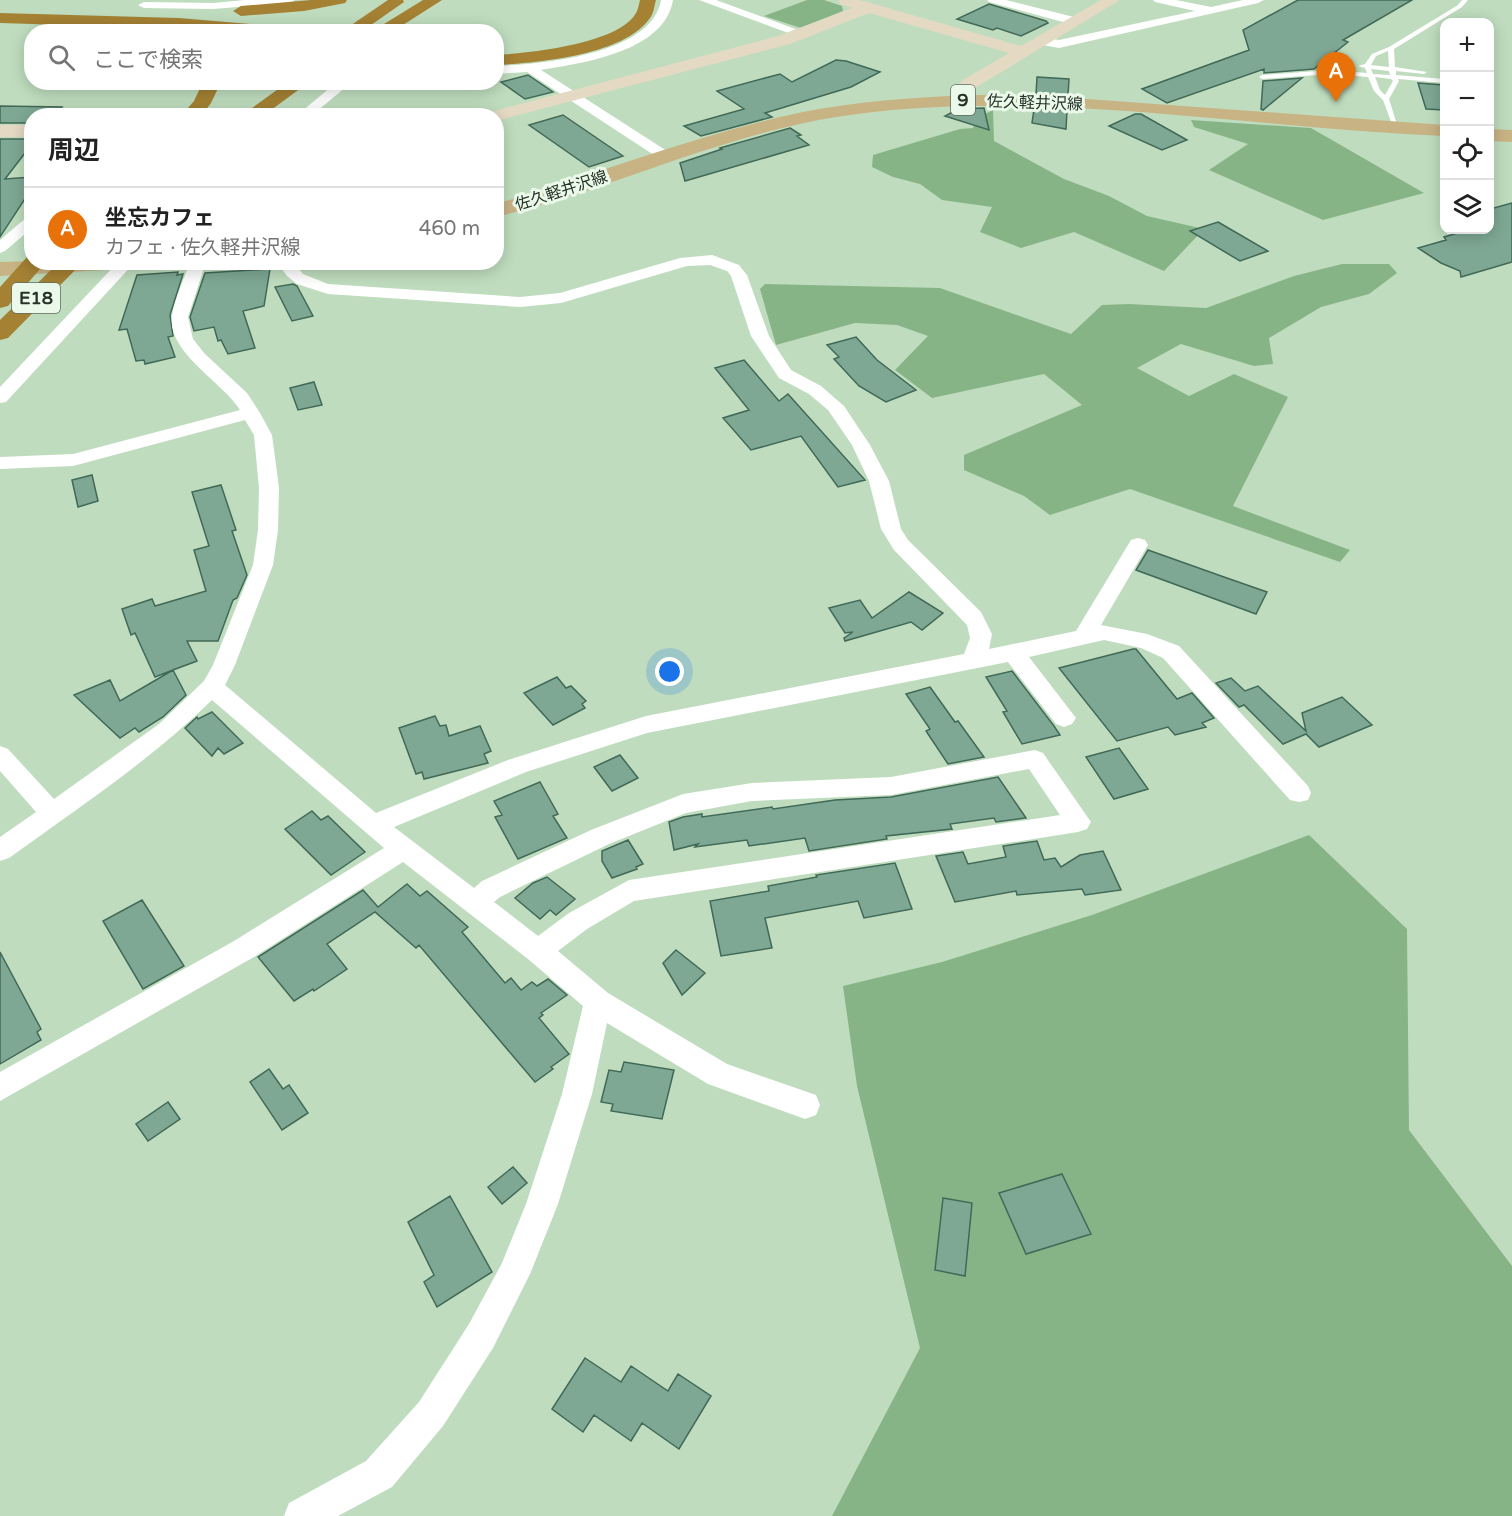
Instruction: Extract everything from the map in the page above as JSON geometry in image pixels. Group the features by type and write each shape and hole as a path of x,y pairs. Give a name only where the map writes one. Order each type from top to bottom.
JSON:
{"highway":[{"path":"0,18 71,18 252,11 339,0"},
{"path":"362,24 399,0"},
{"path":"384,24 421,0"},
{"path":"393,24 434,0"},
{"path":"504,59 553,55 605,40 639,21 646,13 648,0"},
{"path":"504,53 541,50 596,36 626,17 630,6 629,1"},
{"path":"71,18 191,24"},
{"path":"0,29 24,28"},
{"path":"0,29 24,30"},
{"path":"198,108 208,90"},
{"path":"249,108 265,90"},
{"path":"252,108 281,90"},
{"path":"253,108 286,90"},
{"path":"0,303 28,270"},
{"name":"E18","path":"0,303 35,270"},
{"name":"E18","path":"0,333 64,270"}],"main road":[{"name":"佐久軽井沢線","path":"504,208 741,132 810,116 872,107 959,100 1046,101 1440,131"},
{"path":"1494,135 1512,136"},
{"path":"0,269 24,268"}],"street":[{"path":"144,5 213,6 289,0"},
{"path":"504,70 530,68 577,59 629,43 663,16 667,0"},
{"path":"705,0 803,33"},
{"path":"842,0 1022,52"},
{"path":"993,0 1074,21"},
{"path":"959,100 961,91 969,84 1112,0"},
{"path":"1159,0 1213,11"},
{"path":"1041,41 1051,44 1068,42 1258,0"},
{"path":"504,114 803,33 866,8"},
{"path":"530,68 665,156"},
{"path":"312,108 336,90"},
{"path":"0,131 24,131"},
{"path":"0,248 24,227"},
{"path":"289,270 296,277 312,285 328,289 507,302 561,298 686,261 712,260 733,268 739,275 760,336 785,374 815,390 835,406 861,445 879,481 891,530 901,545 980,628 982,642 972,660"},
{"path":"0,398 113,270"},
{"path":"0,851 167,729 212,687 224,665 263,565 268,530 269,488 263,435 241,397 199,358 185,339 180,317 195,270"},
{"path":"0,463 73,460 250,413"},
{"path":"1088,636 1087,630 1138,545"},
{"path":"374,825 517,766 646,725 931,670 1104,632 1147,642 1171,652 1299,793"},
{"path":"1013,653 1064,718"},
{"path":"212,687 374,825 538,951 598,1002 718,1074 806,1105"},
{"path":"0,755 52,814"},
{"path":"474,903 491,889 647,816 683,804 741,794 891,786 1035,759 1078,822 629,891 578,921 538,951"},
{"path":"0,1087 244,949 404,848"},
{"path":"302,1516 379,1474 431,1414 481,1336 514,1274 542,1204 577,1094 598,1002"}],"lane":[{"path":"1367,66 1374,55 1391,48 1460,6 1465,0"},
{"path":"1386,99 1396,81 1393,77 1391,48"},
{"path":"1367,66 1377,91 1386,99 1396,127"},
{"path":"1330,72 1341,67 1392,67 1421,71 1440,78"},
{"path":"1262,77 1330,72 1440,80"}],"green space":[{"path":"807,0 824,0 842,6 843,11 801,28 764,16"},
{"path":"993,110 994,141 1064,179 1109,196 1147,216 1204,229 1164,271 1074,232 1021,248 980,232 992,207 942,200 920,184 893,177 872,167 873,155 960,129 973,128 977,118"},
{"path":"1191,120 1311,128 1424,193 1323,220 1209,170 1248,144 1194,127"},
{"path":"1342,264 1389,264 1397,273 1369,294 1321,307 1269,338 1273,364 1254,366 1181,344 1137,368 1189,396 1234,374 1288,397 1233,506 1350,550 1340,562 1130,489 1050,515 1024,496 964,470 964,455 1082,405 1044,374 932,398 895,370 928,336 897,325 855,323 776,345 760,289 765,284 940,288 1071,334 1102,305 1206,308 1294,276"},
{"path":"1309,835 1407,929 1409,1130 1512,1266 1512,1516 832,1516 920,1348 857,1086 843,986 942,962 1092,915"}],"building":[{"path":"1298,0 1412,0 1343,40 1348,42 1314,69 1264,73 1264,69 1167,103 1142,89 1249,50 1243,30"},
{"path":"989,4 1048,23 1021,36 957,19"},
{"path":"836,60 880,72 851,87 765,113 772,117 701,136 684,126 744,109 717,91 780,74 792,82"},
{"path":"528,75 553,92 525,99 504,84 504,81"},
{"path":"1037,77 1069,79 1068,95 1036,94"},
{"path":"1302,78 1263,110 1261,109 1263,81"},
{"path":"1418,83 1440,85 1440,110 1426,109"},
{"path":"0,106 62,107 24,108 24,123 0,123"},
{"path":"984,108 989,130 945,116 958,109"},
{"path":"1034,109 1067,110 1066,129 1032,123"},
{"path":"1135,114 1141,114 1187,140 1162,150 1109,126"},
{"path":"563,115 623,156 589,167 529,125"},
{"path":"790,128 801,135 797,136 809,145 685,181 680,163 722,149 720,148"},
{"path":"0,139 24,139 24,154 5,179 24,178 24,200 0,237"},
{"path":"1512,203 1512,262 1461,277 1460,271 1441,263 1418,248 1446,240 1444,237 1454,234 1494,234 1494,208"},
{"path":"1218,222 1268,251 1240,261 1190,231"},
{"path":"270,270 264,306 243,311 255,348 228,354 221,340 218,341 214,327 194,331 190,317 205,273"},
{"path":"178,272 177,275 183,274 170,315 173,336 168,337 175,357 145,364 144,360 136,361 127,329 119,330 137,275"},
{"path":"293,284 297,286 313,316 292,321 275,287"},
{"path":"856,337 877,360 916,390 886,402 859,386 834,359 839,357 827,345"},
{"path":"744,360 779,401 788,394 865,480 838,487 801,436 751,450 723,418 749,410 715,368"},
{"path":"314,382 322,405 298,410 290,388"},
{"path":"92,475 98,501 78,507 72,480"},
{"path":"221,485 236,530 232,531 247,575 237,598 233,600 218,641 187,641 197,661 155,677 135,633 131,635 122,609 152,599 155,606 206,591 194,550 209,546 192,492"},
{"path":"1148,550 1267,592 1256,614 1136,570"},
{"path":"909,592 943,613 922,630 911,622 845,641 844,638 853,632 845,633 829,608 860,600 872,618"},
{"path":"1136,649 1177,699 1192,693 1214,718 1202,723 1206,727 1175,735 1168,727 1117,741 1059,668"},
{"path":"173,670 186,695 163,717 139,732 135,728 120,738 74,695 110,680 120,701"},
{"path":"1012,671 1060,735 1022,744 1003,712 1007,711 986,677"},
{"path":"557,677 566,688 571,686 586,701 582,704 585,708 553,725 524,693"},
{"path":"1231,678 1245,691 1258,686 1306,731 1302,713 1342,697 1372,725 1319,747 1306,734 1283,744 1244,705 1239,707 1216,683"},
{"path":"930,687 984,757 948,764 926,731 930,729 906,694"},
{"path":"212,712 243,743 224,754 218,748 212,756 185,728 197,717 198,719"},
{"path":"435,716 440,726 446,725 449,736 480,726 491,751 484,754 488,763 424,779 422,772 416,774 399,728"},
{"path":"1119,748 1148,789 1114,799 1086,757"},
{"path":"620,755 638,778 612,791 594,767"},
{"path":"998,777 1026,818 996,822 994,818 950,824 952,829 886,836 887,839 809,851 805,838 749,846 747,840 695,847 698,844 674,850 669,822 683,817 702,814 702,817 835,800 891,797"},
{"path":"540,782 558,814 553,816 567,838 518,859 495,817 502,815 494,801"},
{"path":"312,811 321,820 328,816 365,852 331,875 285,829"},
{"path":"628,840 643,864 636,867 637,869 612,878 602,861 602,851"},
{"path":"1037,841 1044,860 1055,858 1061,867 1080,855 1103,851 1121,890 1085,895 1082,889 1017,895 1016,891 955,902 936,856 963,852 968,864 1006,857 1003,846"},
{"path":"895,863 912,909 864,918 858,901 765,918 772,948 721,956 710,901 769,891 768,886 817,877 816,875"},
{"path":"547,877 575,899 556,915 550,910 540,919 515,898 533,883"},
{"path":"407,884 420,896 427,891 468,927 462,932 505,983 511,978 521,990 532,982 537,986 548,979 567,995 541,1013 543,1015 539,1018 569,1054 535,1082 419,945 416,948 375,912 327,944 347,969 294,1001 258,957 363,890 378,907"},
{"path":"142,900 184,966 143,989 103,921"},
{"path":"676,950 705,973 682,995 663,963"},
{"path":"0,952 41,1029 37,1032 41,1040 0,1064"},
{"path":"624,1062 674,1070 662,1119 611,1111 613,1104 601,1102 609,1070 621,1072"},
{"path":"269,1069 283,1089 289,1085 308,1113 282,1130 250,1082"},
{"path":"168,1102 180,1119 148,1141 136,1124"},
{"path":"513,1167 527,1183 502,1204 488,1187"},
{"path":"1062,1174 1091,1234 1026,1254 999,1193"},
{"path":"450,1196 492,1272 437,1307 424,1282 434,1275 408,1222"},
{"path":"943,1198 972,1203 965,1276 935,1270"},
{"path":"585,1358 621,1382 631,1366 668,1391 678,1374 711,1396 679,1449 642,1423 631,1441 594,1415 583,1432 552,1409"}],"place":[{"name":"坐忘カフェ","path":"1336,102"}]}
